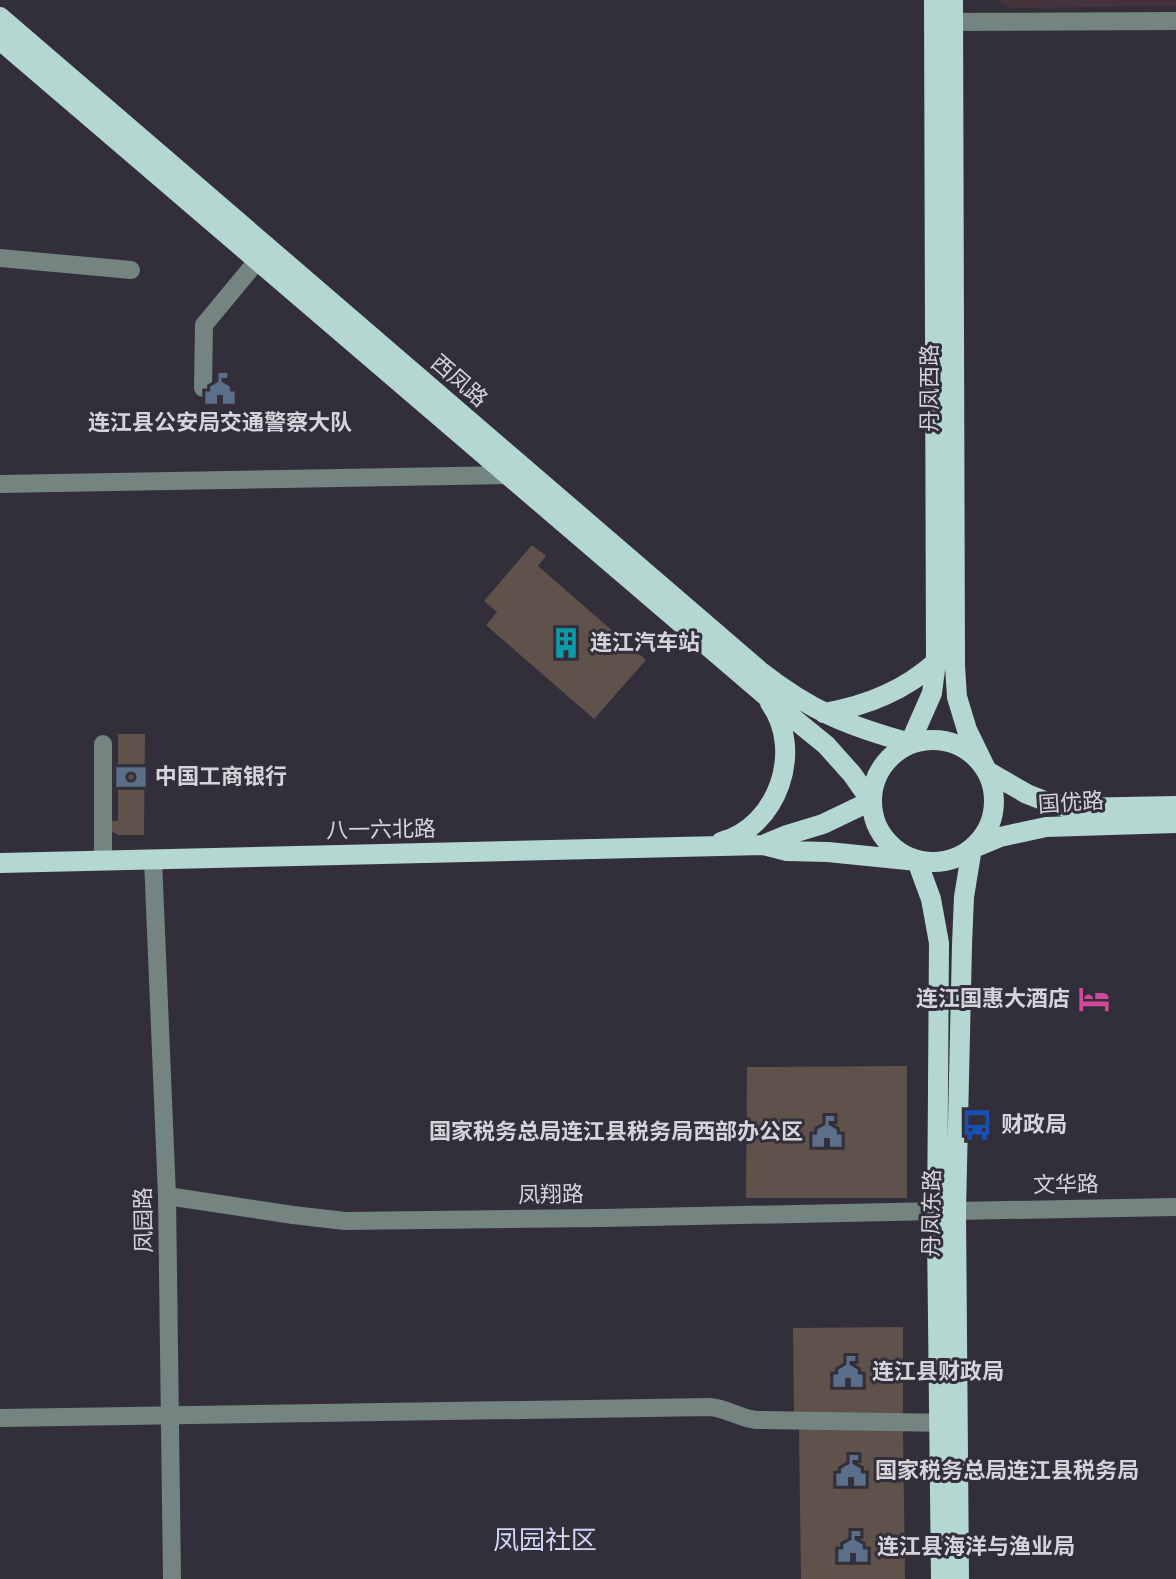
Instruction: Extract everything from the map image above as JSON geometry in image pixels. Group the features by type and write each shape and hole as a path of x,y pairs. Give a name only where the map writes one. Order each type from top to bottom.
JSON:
{"main road":[{"name":"丹凤西路","path":"934,0 944,22 957,697 967,730 987,771"},
{"name":"丹凤西路","path":"910,743 932,693 936,662 944,22 953,0"},
{"name":"西凤路","path":"0,17 760,671 790,694 824,713 862,729 910,743"},
{"name":"西凤路","path":"0,40 826,745 871,801"},
{"path":"824,713 851,709 885,697 920,677 936,662"},
{"path":"706,846 729,840 753,824 765,812 780,785 787,756 785,736 775,709 766,696"},
{"path":"927,739 945,740 962,746 976,756 987,771 993,786 991,820 984,836 956,858 937,863 917,861 902,855 879,832 873,817 873,786 886,760 897,750 927,739"},
{"name":"国优路","path":"987,771 1027,794 1070,808 1176,806"},
{"name":"八一六北路","path":"763,845 823,824 871,801"},
{"name":"国优路","path":"972,848 1000,837 1046,827 1176,823"},
{"name":"八一六北路","path":"0,863 763,845 787,851 851,853 917,861"},
{"name":"丹凤东路","path":"946,1211 964,897 972,848"},
{"name":"丹凤东路","path":"917,861 931,899 939,943 949,1423 959,1579"},
{"name":"丹凤东路","path":"941,1579 949,1423"}],"street":[{"path":"944,22 1176,21"},
{"path":"0,258 131,270"},
{"path":"203,388 204,325 257,261"},
{"path":"0,484 509,475"},
{"path":"103,744 103,861"},
{"name":"凤园路","path":"153,859 167,1196 172,1579"},
{"name":"凤翔路","path":"167,1196 345,1221 946,1211"},
{"name":"文华路","path":"946,1211 1176,1207"},
{"path":"0,1418 718,1407 756,1420 949,1423"}],"shaded area":[{"path":"998,0 1176,0 1176,6 1012,8"}],"building":[{"name":"连江汽车站","path":"532,545 546,556 538,566 646,660 594,719 486,625 497,612 484,601"},
{"name":"中国工商银行","path":"118,734 145,734 144,835 118,835 110,830 107,821 118,821"},
{"name":"国家税务总局连江县税务局西部办公区","path":"907,1066 907,1198 746,1198 747,1067"},
{"name":"连江县财政局","path":"903,1327 903,1416 794,1417 793,1328"},
{"path":"903,1428 905,1579 801,1579 799,1429"}],"place":[{"name":"连江县公安局交通警察大队","path":"220,389"},
{"name":"连江汽车站","path":"566,643"},
{"name":"中国工商银行","path":"131,777"},
{"name":"连江国惠大酒店","path":"1094,999"},
{"name":"财政局","path":"977,1125"},
{"name":"国家税务总局连江县税务局西部办公区","path":"827,1132"},
{"name":"连江县财政局","path":"848,1372"},
{"name":"国家税务总局连江县税务局","path":"851,1471"},
{"name":"连江县海洋与渔业局","path":"853,1547"}],"district":[{"name":"凤园社区","path":"545,1540"}]}
